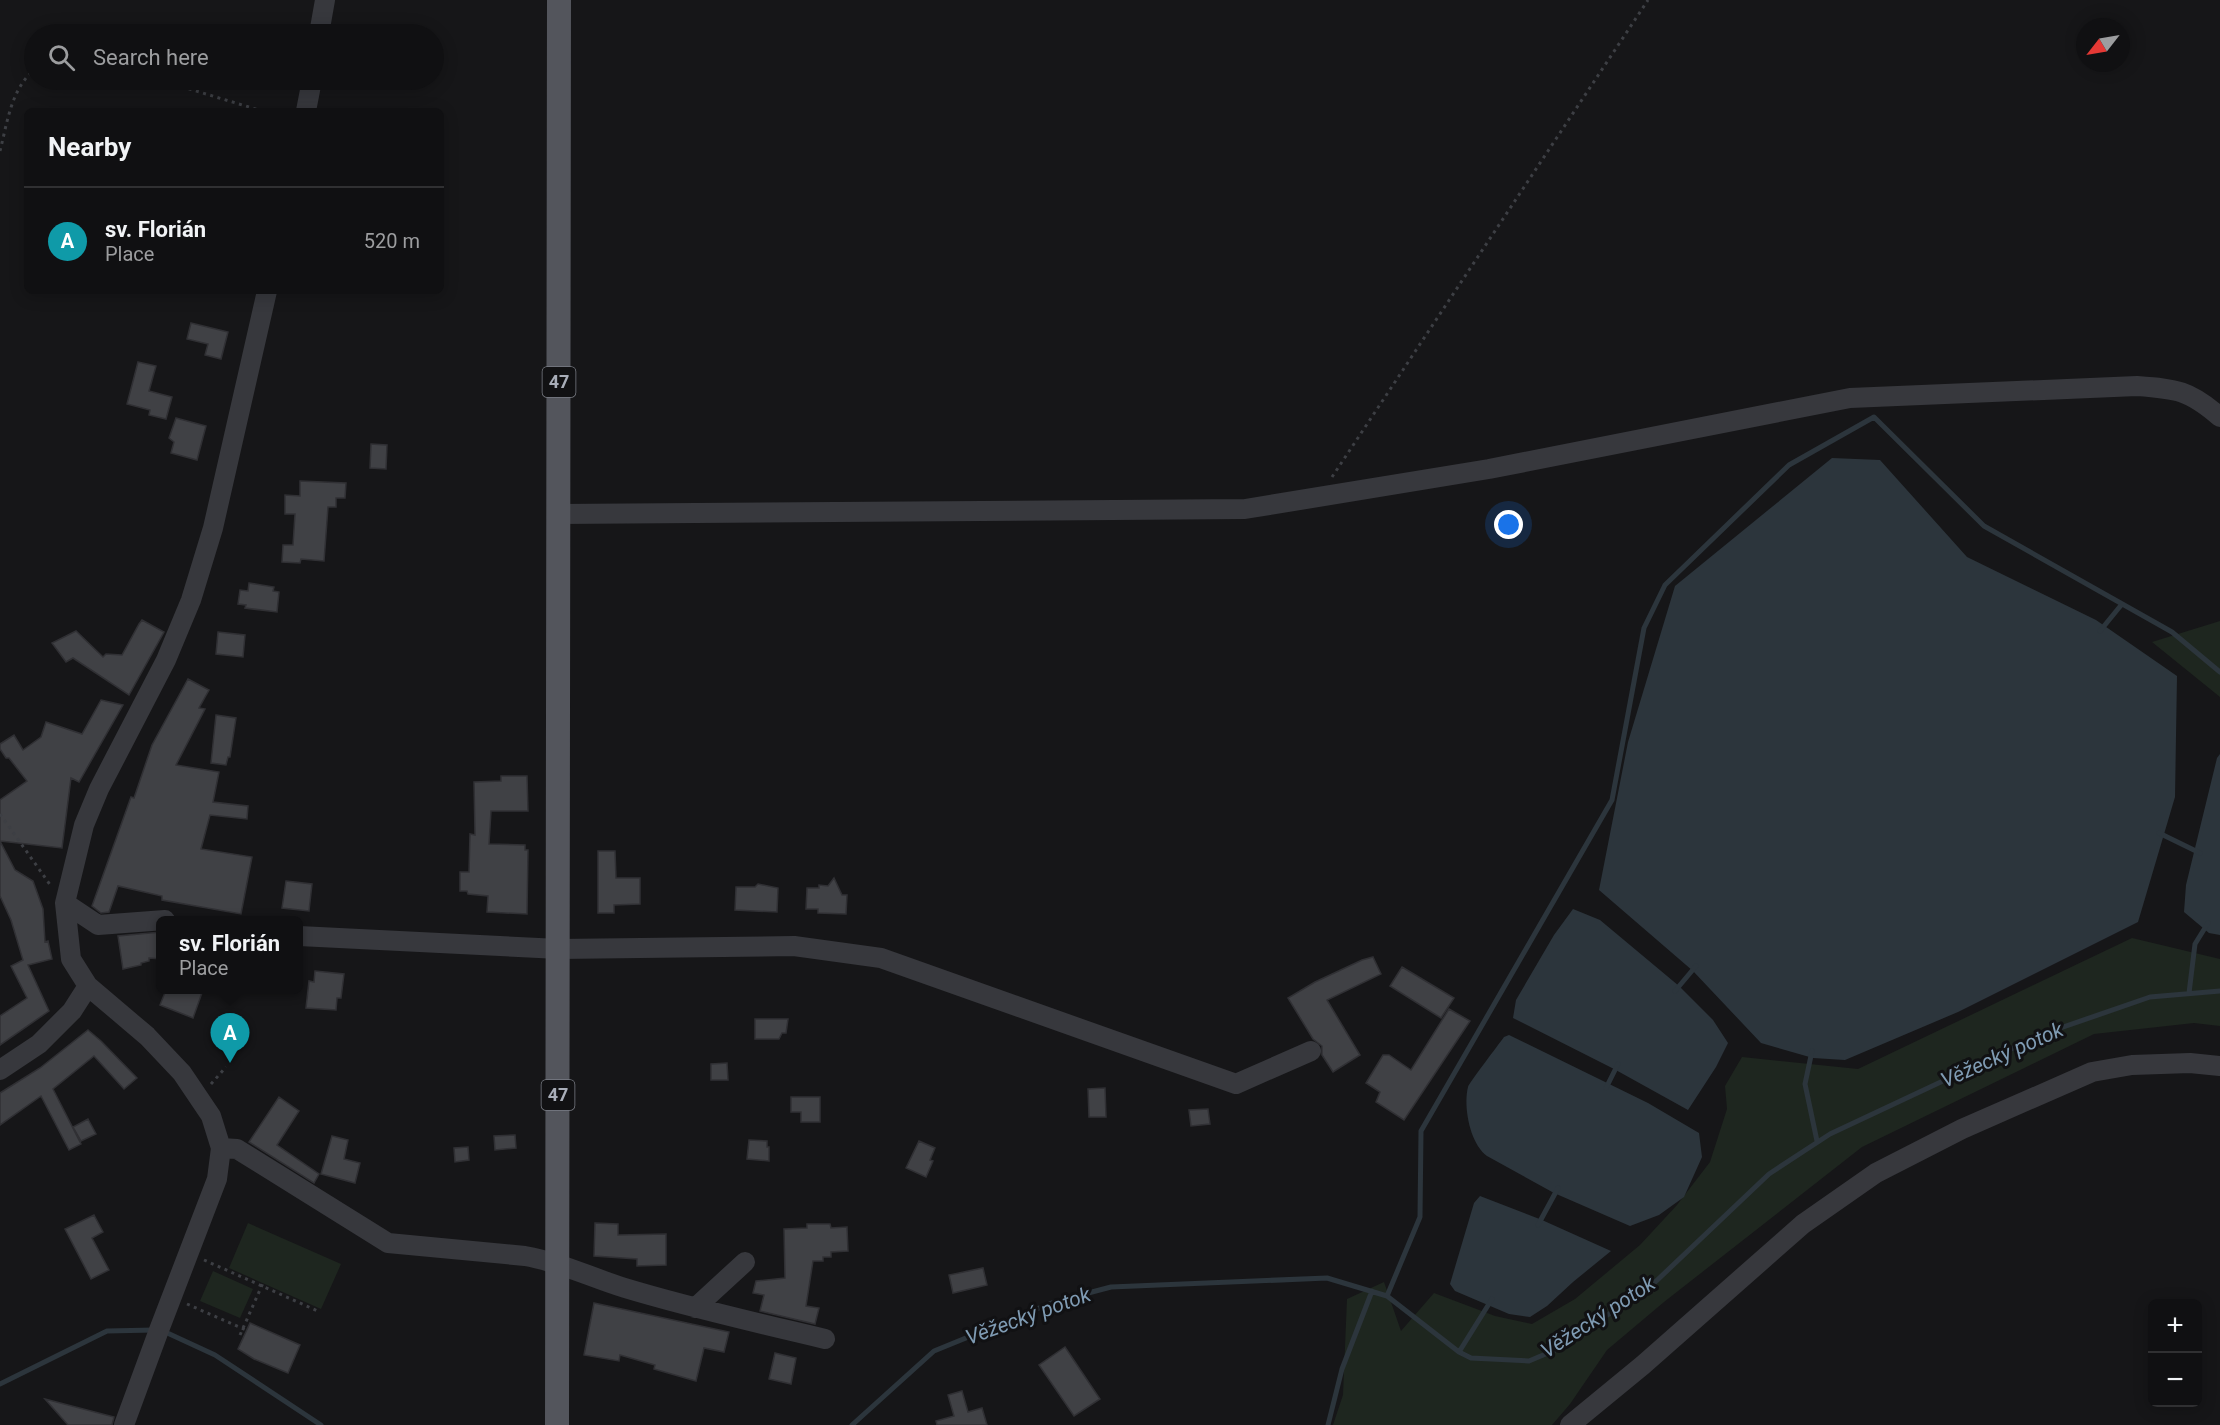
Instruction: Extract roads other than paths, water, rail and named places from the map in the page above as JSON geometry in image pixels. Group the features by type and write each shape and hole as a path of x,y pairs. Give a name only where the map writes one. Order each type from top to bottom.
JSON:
{"main road":[{"name":"47","path":"557,1425 559,0"}],"street":[{"path":"322,24 326,0"},
{"path":"307,108 310,90"},
{"path":"124,1425 218,1179 221,1148 211,1116 182,1073 147,1036 87,986 71,959 65,903 84,825 99,789 166,660 191,600 213,528 266,294"},
{"path":"559,514 1245,509 1489,469 1850,398 2137,386 2178,389 2204,403 2220,417"},
{"path":"65,903 98,925 156,922"},
{"path":"303,936 559,950 794,946 880,958 1236,1084 1311,1052"},
{"path":"0,1070 39,1044 72,1011 87,986"},
{"path":"1570,1425 1643,1365 1803,1224 1876,1173 1962,1129 2092,1072 2132,1065 2190,1063 2220,1066"},
{"path":"221,1148 237,1149 388,1243 547,1260 622,1287 696,1308 825,1339"},
{"path":"696,1308 745,1262"}],"waterway":[{"path":"1387,1296 1420,1217 1421,1131 1612,800 1644,628 1665,585 1789,465 1874,417 1984,526 2172,632 2220,672"},
{"path":"2100,631 2122,604"},
{"path":"2159,833 2200,853"},
{"path":"2189,993 2195,944 2208,923"},
{"path":"1675,991 1696,966"},
{"name":"Věžecký potok","path":"852,1425 934,1351 1054,1302 1111,1287 1327,1278 1387,1296 1459,1352 1471,1358 1529,1361 1555,1350 1651,1286 1769,1174 1830,1134 2043,1034 2150,997 2220,991"},
{"path":"1812,1051 1805,1084 1817,1141"},
{"path":"1606,1088 1618,1064"},
{"path":"1538,1225 1558,1188"},
{"path":"1328,1425 1342,1369 1372,1291"},
{"path":"1459,1352 1492,1299"},
{"name":"Věžecký potok","path":"0,1384 107,1331 154,1330"},
{"name":"Věžecký potok","path":"163,1331 215,1355 321,1425"}],"place":[{"name":"sv. Florián","path":"230,1063"}]}
